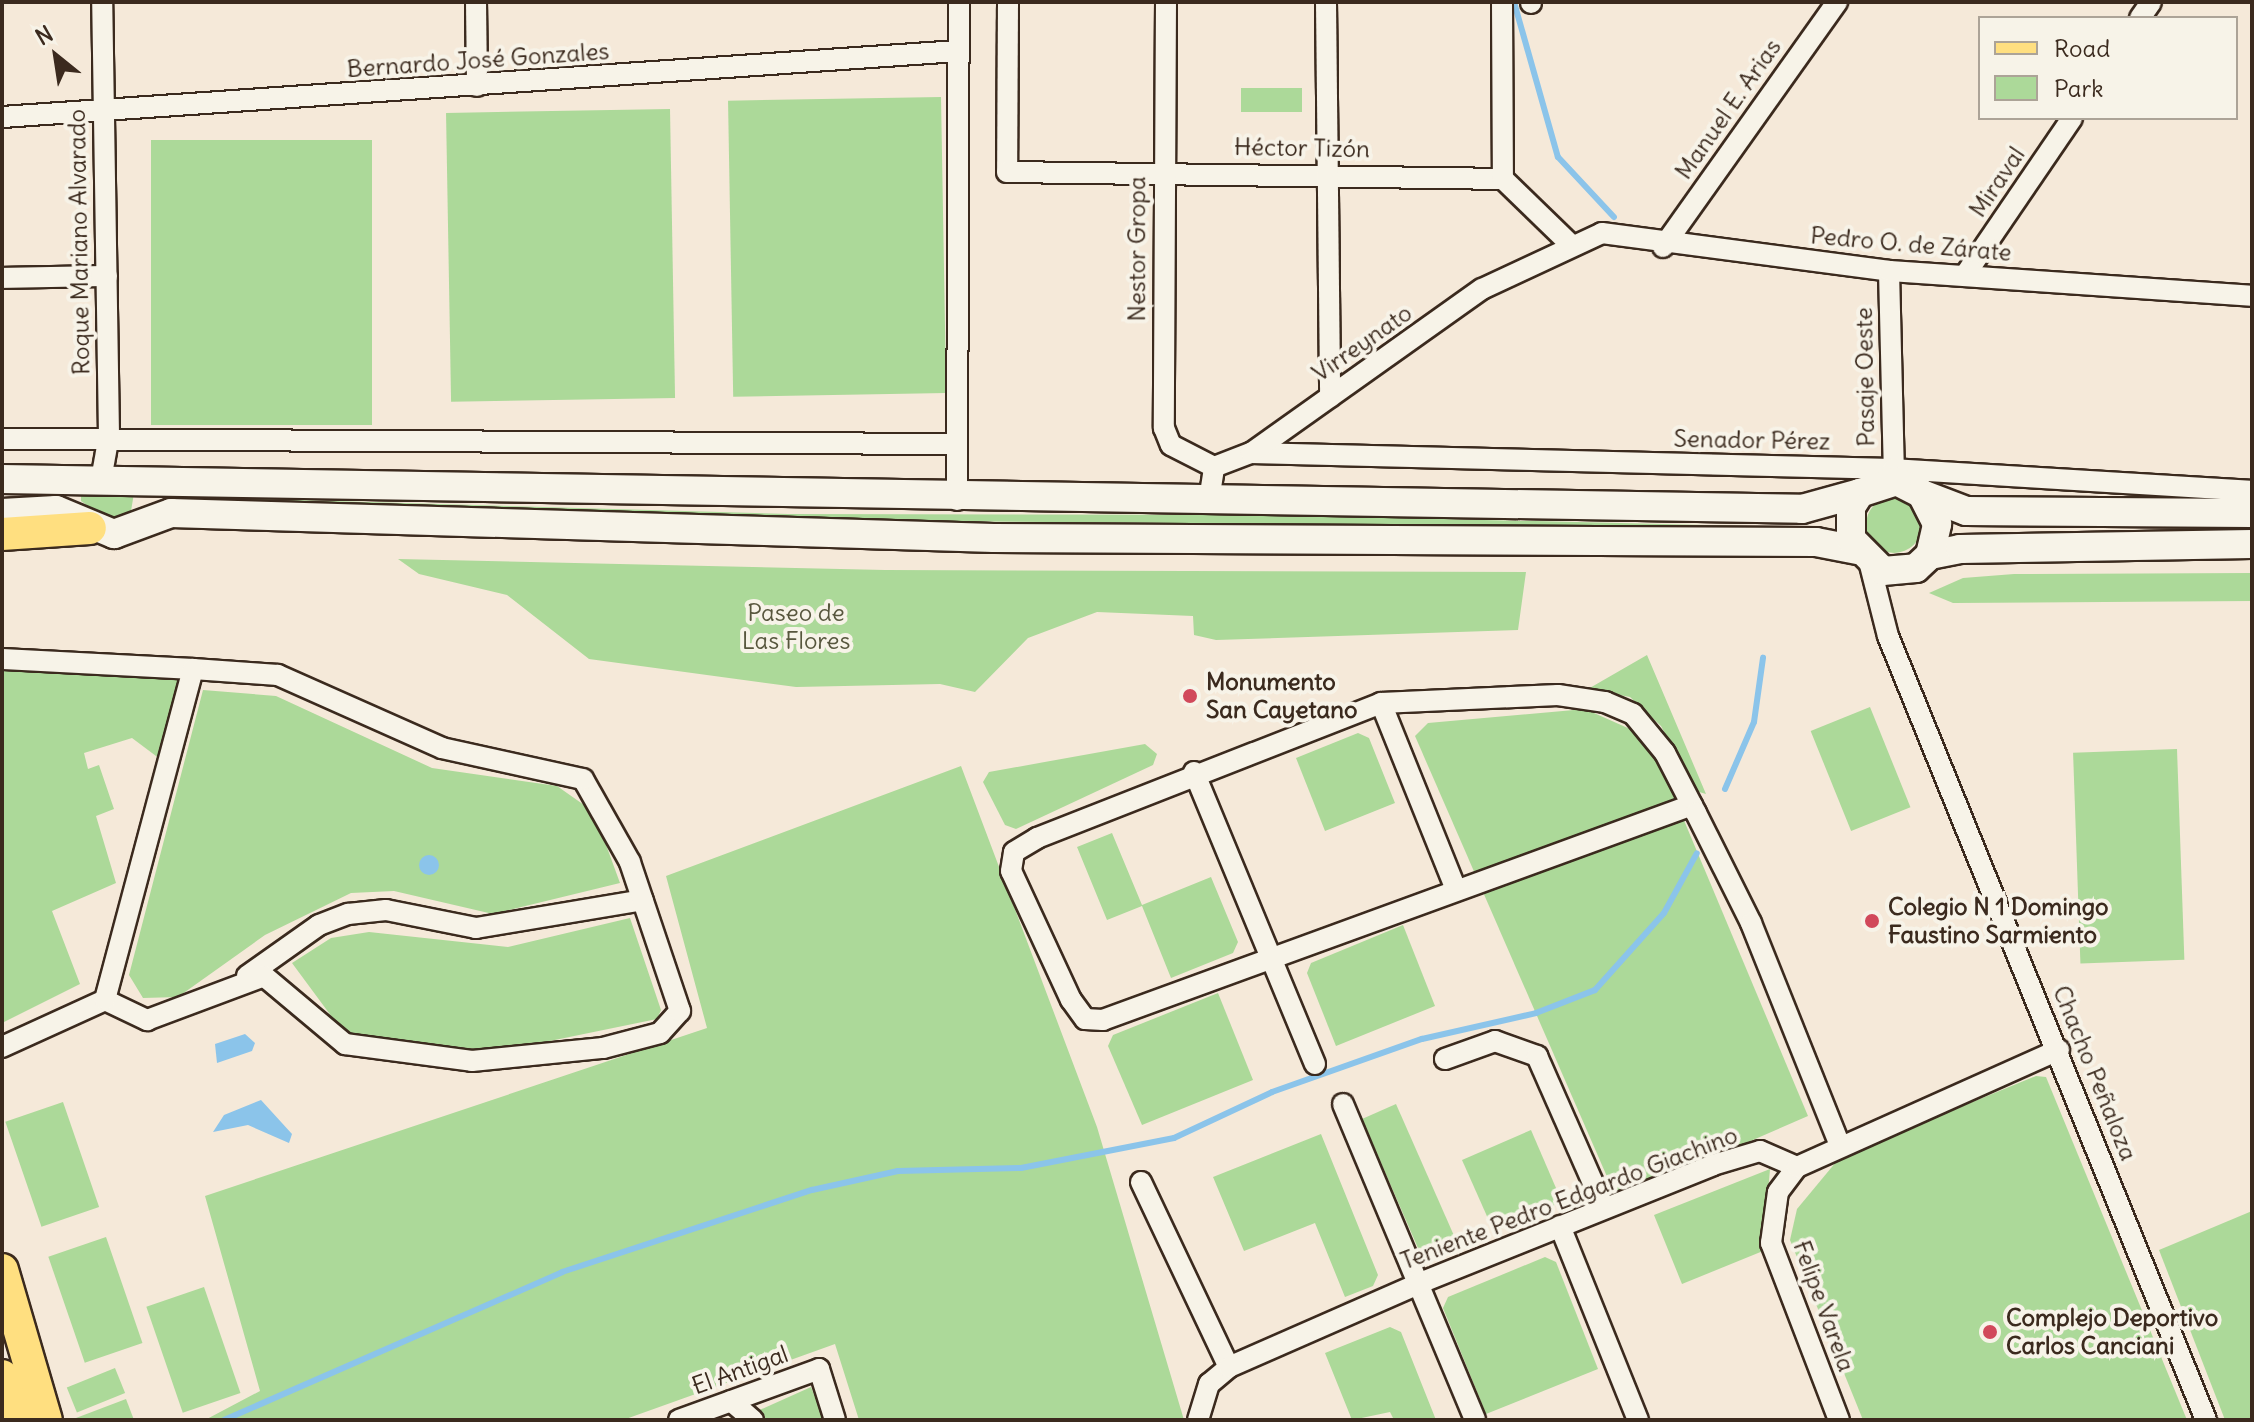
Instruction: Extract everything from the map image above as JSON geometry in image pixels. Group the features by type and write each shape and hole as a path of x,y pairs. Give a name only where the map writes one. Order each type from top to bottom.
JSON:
{"main road":[{"path":"2,479 68,478 957,500 1209,500 1802,509 1860,493 1894,475 1922,494 1966,511 2252,513"},
{"path":"68,478 85,524"},
{"path":"137,523 149,498 146,480"},
{"path":"1860,493 1849,522 1863,558"},
{"path":"1922,494 1937,524 1930,555"},
{"path":"2,513 56,510 114,534 171,513 994,538 1816,542 1898,573 1930,555 2252,544"},
{"path":"2,534 85,524"},
{"path":"2,1270 46,1420"},
{"path":"2,1376 10,1416"}],"street":[{"name":"Roque Mariano Alvarado","path":"101,480 109,435 102,2"},
{"path":"476,2 477,86"},
{"path":"957,500 959,2"},
{"name":"Héctor Tizón","path":"1008,2 1007,172 1329,174 1503,179"},
{"name":"Nestor Gropa","path":"1166,2 1164,428 1171,445 1214,467"},
{"path":"1326,2 1330,397"},
{"path":"1502,2 1503,179 1569,243"},
{"name":"Manuel E. Arias","path":"1663,247 1837,2"},
{"name":"Bernardo José Gonzales","path":"2,117 102,114 959,51"},
{"name":"Miraval","path":"1965,275 2071,120"},
{"name":"Pedro O. de Zárate","path":"1569,243 1602,233 1663,247 1889,271 2252,296"},
{"name":"Virreynato","path":"1214,467 1251,453 1482,289 1569,243"},
{"name":"Pasaje Oeste","path":"1889,271 1894,475"},
{"path":"2,278 107,276"},
{"path":"2,439 109,435 957,444"},
{"name":"Senador Pérez","path":"1251,453 1894,475 2252,491"},
{"path":"1209,500 1214,467"},
{"name":"Chacho Peñaloza","path":"1863,558 1888,636 2059,1050 2206,1420"},
{"path":"2,659 278,675 442,748 583,779 643,900 678,1021 603,1048 472,1061 366,1050 328,1032 264,976 245,977"},
{"path":"105,1000 193,669"},
{"path":"1692,805 1455,887 1103,1020 1085,1019 1071,1000 1011,871 1014,852 1037,838 1194,772 1381,703 1529,695 1605,702 1646,728 1692,805 1751,923 1840,1146"},
{"path":"1381,703 1455,887"},
{"path":"1194,772 1315,1064"},
{"path":"2,1047 105,1000 147,1020 245,977 319,925 348,914 386,910 476,928 643,900"},
{"path":"1445,1059 1495,1041 1537,1056 1604,1208"},
{"path":"1797,1167 2059,1050"},
{"path":"1343,1104 1475,1420"},
{"name":"Teniente Pedro Edgardo Giachino","path":"1229,1367 1420,1283 1604,1208 1760,1151 1797,1167"},
{"name":"Felipe Varela","path":"1797,1167 1778,1192 1771,1243 1839,1420"},
{"path":"1141,1182 1229,1367 1209,1384 1198,1420"},
{"path":"1560,1226 1638,1420"},
{"name":"El Antigal","path":"679,1420 819,1369 835,1420"},
{"path":"731,1401 753,1420"}],"green space":[{"path":"1241,88 1302,88 1302,112 1241,112"},
{"path":"941,97 946,393 733,397 728,101"},
{"path":"670,109 675,398 451,402 446,113"},
{"path":"151,140 372,140 372,425 151,425"},
{"path":"134,493 131,511 113,524 81,501 81,494"},
{"path":"161,496 788,514 1271,515 1834,528 790,520"},
{"path":"1894,497 1914,505 1922,525 1914,545 1894,553 1874,545 1866,525 1874,505"},
{"name":"Paseo de Las Flores","path":"398,559 885,570 1526,572 1518,630 1216,640 1194,635 1193,616 1097,612 1028,638 975,692 940,684 796,687 589,659 507,595 419,574"},
{"path":"2252,573 2252,601 1953,603 1929,593 1963,578 2014,574"},
{"path":"1647,655 1706,794 1696,791 1661,726 1630,697 1588,689"},
{"path":"2,669 181,680 160,759 132,738 84,753 88,769 99,765 114,809 96,816 116,883 52,911 80,984 2,1023"},
{"path":"203,690 276,696 432,768 557,786 594,812 620,883 493,914 394,891 351,893 265,935 178,997 143,998 129,975"},
{"path":"1870,707 1910,807 1851,831 1811,731"},
{"path":"1585,709 1639,733 1662,768 1808,1116 1628,1194 1612,1188 1415,736 1428,723"},
{"path":"1358,733 1369,738 1395,803 1325,831 1296,758"},
{"path":"1145,744 1157,754 1153,765 1016,829 1005,825 983,782 989,772"},
{"path":"2177,749 2184,960 2080,964 2073,753"},
{"path":"961,766 1097,1127 1184,1420 859,1420 835,1344 623,1420 205,1420 260,1391 205,1196 707,1028 666,876"},
{"path":"1112,833 1142,905 1211,877 1238,942 1233,953 1171,978 1142,906 1107,920 1077,847"},
{"path":"630,918 661,1010 657,1019 540,1043 473,1049 343,1032 292,963 331,938 369,932 508,947"},
{"path":"1403,925 1435,1006 1336,1046 1307,973 1311,963"},
{"path":"1218,993 1253,1080 1142,1125 1108,1046 1113,1035"},
{"name":"Complejo Deportivo Carlos Canciani","path":"2036,1076 2046,1077 2187,1420 1863,1420 1790,1240 1797,1209 1841,1156"},
{"path":"63,1102 99,1207 41,1227 5,1122"},
{"path":"1396,1104 1459,1247 1432,1259 1421,1255 1362,1119"},
{"path":"1531,1130 1559,1195 1555,1205 1494,1232 1462,1160"},
{"path":"1321,1134 1378,1275 1373,1286 1345,1297 1315,1223 1244,1251 1213,1177"},
{"path":"1770,1169 1763,1251 1682,1284 1654,1215"},
{"path":"2252,1211 2252,1420 2225,1420 2159,1250"},
{"path":"106,1237 142,1343 85,1363 48,1257"},
{"path":"1545,1257 1556,1262 1598,1369 1486,1414 1443,1308 1448,1297"},
{"path":"204,1287 240,1393 183,1413 146,1307"},
{"path":"1390,1327 1401,1332 1436,1420 1394,1420 1390,1412 1352,1420 1325,1353"},
{"path":"115,1368 125,1393 77,1413 67,1387"},
{"path":"811,1387 824,1420 764,1420 755,1412"},
{"path":"126,1399 134,1420 76,1418"}],"water":[{"path":"429,855 436,858 439,865 436,872 429,875 422,872 419,865 422,858"},
{"path":"245,1034 255,1043 252,1051 217,1063 215,1044"},
{"path":"261,1100 292,1134 289,1143 248,1125 213,1132 224,1115"}],"waterway":[{"path":"1514,2 1558,157 1614,217"},
{"path":"1725,789 1754,722 1763,658"},
{"path":"224,1420 562,1272 812,1190 898,1171 1021,1168 1174,1138 1272,1092 1422,1039 1536,1013 1595,990 1664,913 1697,853"}],"place":[{"name":"Monumento San Cayetano","path":"1190,696"},
{"name":"Colegio N 1 Domingo Faustino Sarmiento","path":"1872,921"},
{"name":"Complejo Deportivo Carlos Canciani","path":"1990,1332"}]}
